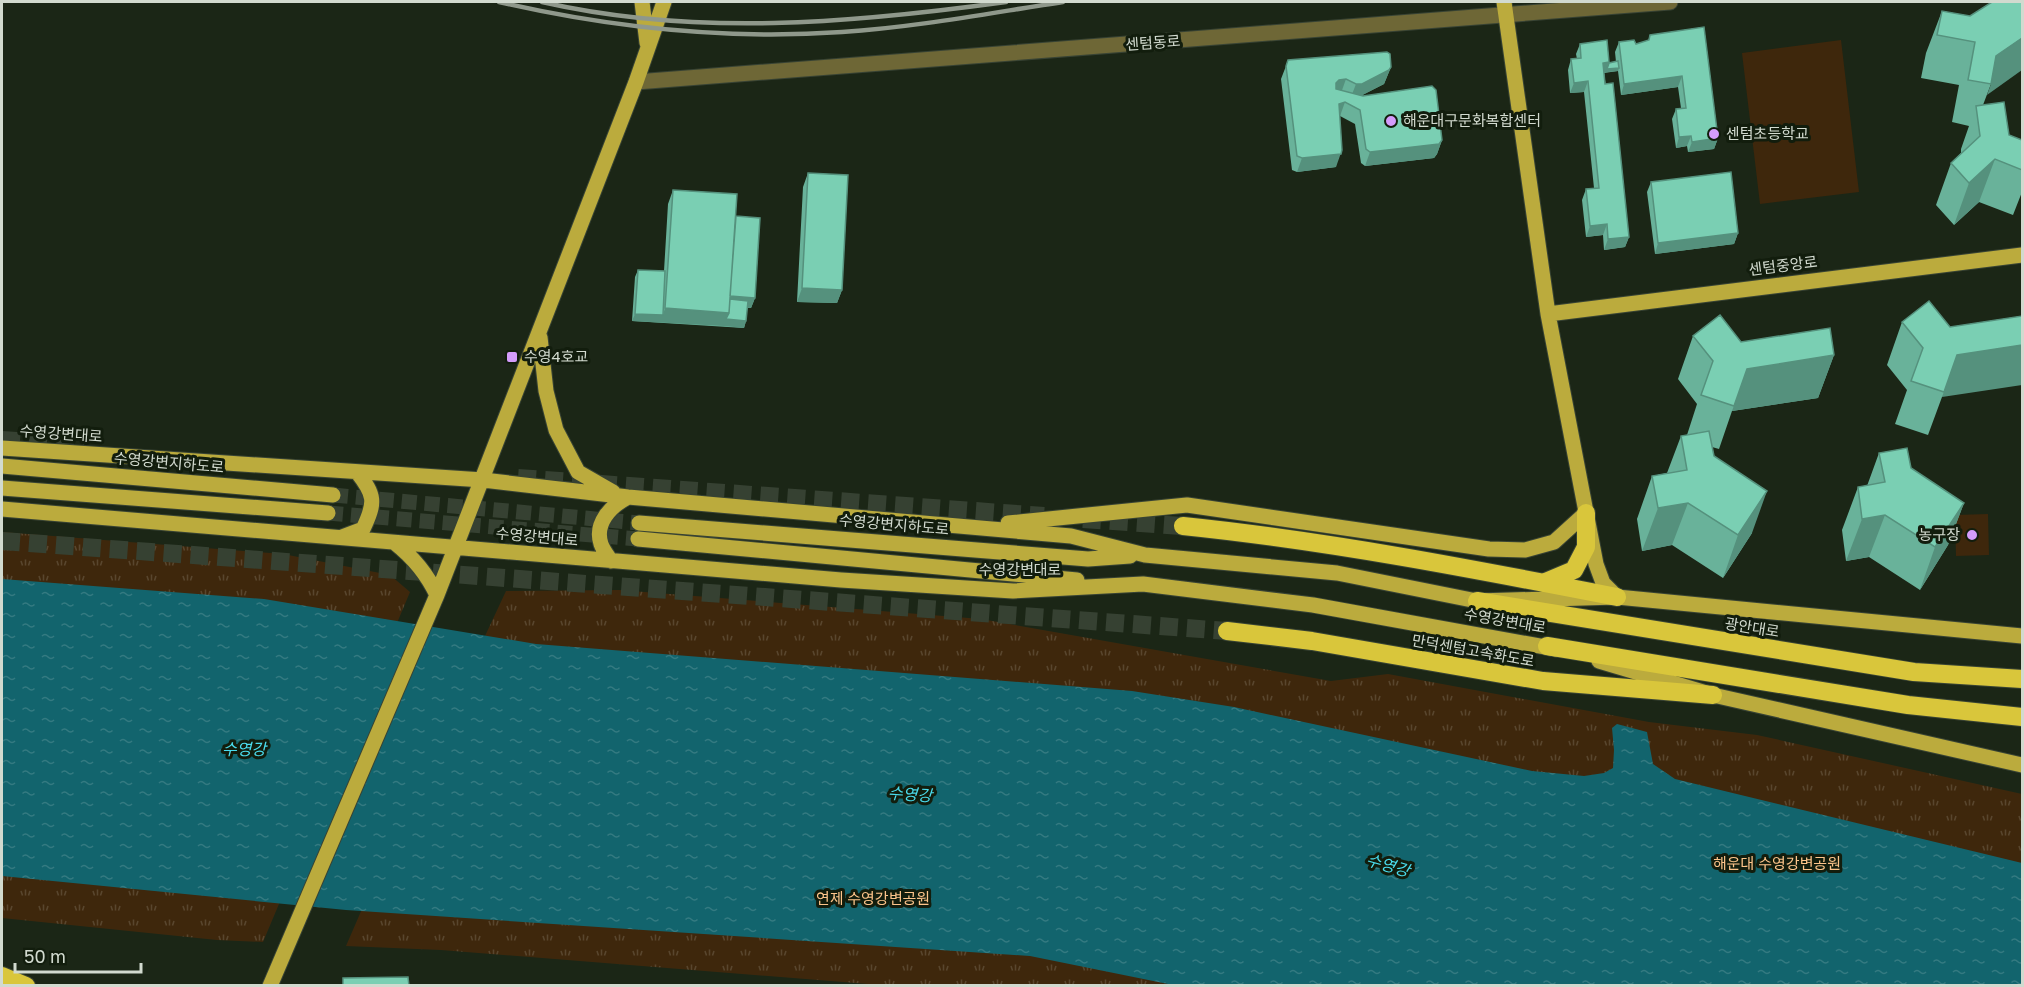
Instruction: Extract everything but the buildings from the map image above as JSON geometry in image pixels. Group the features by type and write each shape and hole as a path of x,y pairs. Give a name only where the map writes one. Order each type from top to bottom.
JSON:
{"highway":[{"path":"1543,583 1574,570 1586,547 1586,513"},
{"path":"1183,526 1348,548 1617,597"},
{"name":"광안대로","path":"1477,601 1914,672 2022,679"},
{"name":"만덕센텀고속화도로","path":"1227,631 1312,641 1543,681 1713,695"},
{"path":"1547,646 1908,705 2022,717"},
{"path":"2,976 26,986"}],"main road":[{"path":"642,2 648,48"},
{"path":"270,986 456,549 636,82 664,2"},
{"path":"1505,8 1548,314 1596,564 1603,583 1617,597"},
{"name":"센텀중앙로","path":"1548,314 2022,255"},
{"path":"539,332 546,391 556,430 578,472 623,496 612,505 600,525 600,543 611,561"},
{"name":"수영강변대로","path":"2,448 483,480 623,496 1071,536 1145,555 1337,573 1477,601 1617,597 2022,636"},
{"name":"수영강변지하도로","path":"2,466 333,495"},
{"path":"340,538 363,529 372,511 371,489 357,471"},
{"path":"2,488 328,513"},
{"path":"972,527 1187,505 1489,549 1525,550 1554,542 1586,513"},
{"name":"수영강변대로","path":"2,509 841,580 1013,591 1143,584 1313,605 1547,646 1713,695 2022,765"},
{"name":"수영강변지하도로","path":"639,523 1088,559 1145,555"},
{"path":"638,539 1143,584"},
{"path":"395,543 411,556 429,579 437,595"}],"street":[{"name":"센텀동로","path":"636,82 1505,8 1670,2"}],"green space":[{"path":"1841,40 1859,192 1760,204 1742,53"},
{"name":"농구장","path":"1988,514 1989,555 1956,556 1955,515"},
{"path":"2,532 283,554 390,575 410,592 263,942 217,940 2,918"},
{"name":"수영강","path":"619,590 981,619 1331,681 1388,674 1649,722 1757,735 2022,794 2022,985 893,986 441,950 346,946 417,782 506,591"}],"water":[{"name":"수영강","path":"2,579 264,599 536,644 1132,691 1234,707 1532,771 1584,776 1604,773 1613,768 1612,728 1617,724 1647,732 1653,764 1675,779 2022,863 2022,985 1173,985 1030,956 346,910 2,876"}],"tunnel":[{"path":"2,440 86,446"},
{"path":"518,478 1044,516"},
{"path":"333,495 639,523"},
{"path":"328,513 638,539"},
{"path":"1083,519 1183,526"},
{"path":"2,541 1227,631"}],"railway":[{"path":"499,2 627,25 669,30 755,34 870,30 1063,2"},
{"path":"542,2 600,13 658,20 716,23 774,23 890,16 1006,2"}],"place":[{"name":"해운대구문화복합센터","path":"1391,121"},
{"name":"센텀초등학교","path":"1714,134"},
{"name":"수영4호교","path":"512,357"},
{"name":"농구장","path":"1972,535"}],"park label":[{"name":"해운대 수영강변공원","path":"1777,864"},
{"name":"연제 수영강변공원","path":"873,899"}]}
